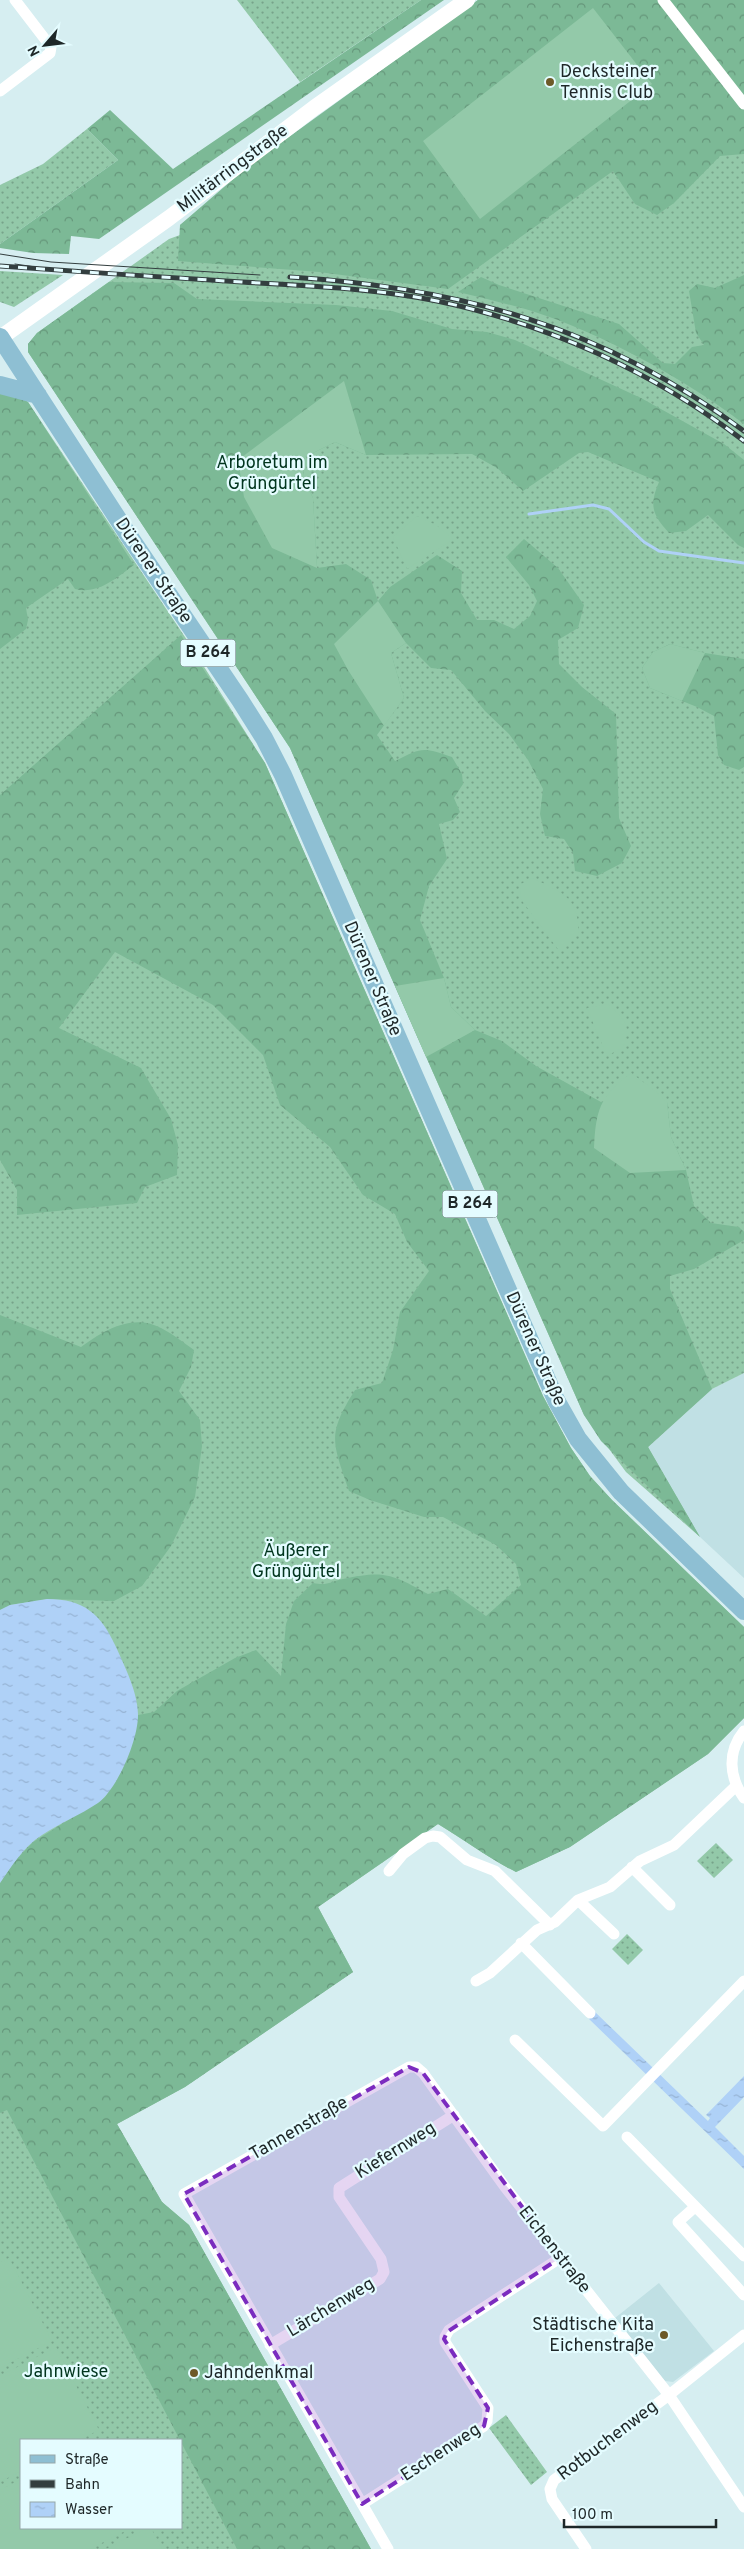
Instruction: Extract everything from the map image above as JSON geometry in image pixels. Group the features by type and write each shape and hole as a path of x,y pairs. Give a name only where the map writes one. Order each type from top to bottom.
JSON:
{"main road":[{"name":"Militärringstraße","path":"0,337 169,218 284,130 466,0"},
{"name":"Dürener Straße","path":"0,337 268,746 283,775 556,1400 578,1439 621,1492 744,1611"},
{"path":"0,385 38,395"}],"street":[{"path":"0,91 50,53 51,47 15,0"},
{"path":"663,0 744,104"},
{"path":"744,1731 733,1752 731,1771 736,1786 744,1798"},
{"path":"476,1981 490,1973 521,1943 537,1930 550,1925 578,1900 617,1883 632,1867 674,1845 736,1786"},
{"path":"389,1871 404,1854 426,1838 440,1837 467,1860 495,1872 550,1925"},
{"path":"632,1867 670,1905"},
{"path":"578,1900 614,1934"},
{"path":"521,1943 590,2013"},
{"path":"515,2040 603,2126 744,1981"},
{"name":"Tannenstraße","path":"270,2346 184,2194 409,2067 416,2067"},
{"name":"Eichenstraße","path":"416,2067 454,2115 505,2187 670,2395 744,2507"},
{"name":"Kiefernweg","path":"339,2188 454,2115"},
{"path":"626,2137 744,2256"},
{"name":"Lärchenweg","path":"270,2346 380,2279 384,2272 381,2259 339,2197 339,2188"},
{"path":"695,2207 678,2222 744,2295"},
{"name":"Eschenweg","path":"362,2504 484,2426 487,2421 488,2408 445,2342 445,2336 450,2330 560,2258"},
{"name":"Rotbuchenweg","path":"586,2549 552,2499 550,2489 554,2480 670,2395 744,2335"},
{"path":"270,2346 388,2549"}],"highlighted area":[{"path":"409,2067 423,2073 560,2258 447,2332 444,2339 488,2408 484,2426 362,2504 184,2194"}],"shaded area":[{"path":"744,1373 744,1578 700,1537 648,1447 712,1389"},
{"name":"Städtische Kita Eichenstraße","path":"659,2283 714,2351 673,2382 665,2381 615,2318"}],"green space":[{"path":"237,0 421,0 300,82"},
{"path":"421,0 444,0 99,239 71,236 69,254 33,253 0,248 0,244 118,160 87,129 110,110 173,169"},
{"path":"478,0 744,0 744,1373 712,1389 648,1447 700,1537 626,1472 584,1415 290,748 28,352 28,344 37,333 169,239 180,235 180,225"},
{"path":"478,0 744,0 744,154 720,156 674,203 657,215 635,204 613,171 448,289 319,272 178,261 180,225 246,168"},
{"path":"593,8 652,84 480,219 423,141"},
{"path":"87,129 118,160 0,244 0,185 43,164"},
{"path":"0,271 63,275 14,307 0,302"},
{"path":"744,275 744,424 697,391 670,375 586,332 532,311 458,292 481,277 499,285 619,324 663,363 675,364 692,347 704,345 696,333 689,291 697,284 715,288"},
{"path":"109,282 174,283 197,299 336,305 392,311 452,329 487,332 515,340 641,398 724,444 744,460 744,548 738,545 708,515 686,531 669,533 656,515 653,504 659,482 588,452 579,453 523,491 497,468 472,454 366,455 335,442 305,457 303,477 313,498 317,568 346,564 371,580 378,601 390,587 437,555 462,571 461,593 477,620 494,620 514,629 530,616 537,601 529,585 506,557 524,539 558,568 584,605 578,628 558,640 559,664 582,687 616,714 619,818 631,846 622,863 597,876 575,871 573,853 564,839 545,836 540,814 543,789 528,760 509,734 485,711 451,670 431,668 406,643 391,653 404,698 377,735 395,761 417,751 435,751 452,757 462,774 463,784 454,798 460,812 453,820 439,824 447,859 429,886 420,920 444,978 451,1007 475,1030 502,1041 536,1066 601,1102 615,1099 667,1102 671,1137 686,1170 694,1206 711,1223 739,1227 744,1232 744,1240 694,1269 670,1276 670,1289 712,1389 648,1447 700,1537 601,1441 584,1415 290,748 28,352 28,344 37,333"},
{"name":"Arboretum im Grüngürtel","path":"344,381 366,455 335,442 305,457 303,477 313,498 317,568 272,548 244,497 238,460"},
{"name":"Äußerer Grüngürtel","path":"0,389 17,394 28,402 189,643 265,763 543,1396 571,1448 590,1476 612,1500 744,1627 744,1718 708,1754 570,1847 516,1872 438,1824 318,1907 353,1972 185,2087 117,2124 162,2202 189,2225 371,2549 0,2549"},
{"path":"0,389 17,394 28,402 134,565 113,580 91,590 75,589 68,579 26,608 28,620 26,629 0,649"},
{"path":"417,516 436,525 454,539 407,569 393,537"},
{"path":"378,601 406,643 391,653 404,698 384,726 348,670 334,644"},
{"name":"Äußerer Grüngürtel","path":"181,635 265,763 543,1396 571,1448 590,1476 612,1500 744,1627 744,1718 708,1754 570,1847 516,1872 438,1824 318,1907 353,1972 185,2087 117,2124 162,2202 189,2225 371,2549 237,2549 182,2444 182,2439 179,2439 7,2110 0,2113 0,1883 14,1862 33,1842 105,1797 122,1770 138,1715 154,1712 177,1691 235,1658 256,1650 281,1676 286,1624 294,1601 313,1583 325,1584 357,1576 387,1576 396,1578 428,1594 448,1589 486,1616 521,1585 516,1564 496,1545 443,1517 424,1517 370,1500 349,1491 336,1450 336,1429 340,1418 355,1390 382,1383 393,1350 400,1312 429,1271 407,1242 395,1214 363,1195 330,1147 280,1105 263,1055 213,1005 115,952 59,1028 141,1068 171,1119 178,1145 177,1175 145,1187 137,1203 17,1215 17,1190 0,1160 0,795"},
{"path":"670,644 705,653 744,659 744,767 739,770 724,765 718,755 714,716 650,688 642,668 653,652"},
{"path":"670,644 705,653 682,701 650,688 642,668 653,652"},
{"path":"532,878 552,887 567,897 576,912 578,934 560,952 520,898 521,884"},
{"path":"444,978 451,1007 475,1030 426,1057 395,986"},
{"path":"608,1004 622,1018 627,1033 623,1047 607,1056 587,1008"},
{"path":"631,1073 667,1102 671,1137 686,1170 630,1173 594,1148 596,1124 601,1105 612,1090"},
{"path":"0,1315 81,1347 109,1330 129,1323 140,1322 161,1328 194,1350 191,1367 179,1391 200,1420 202,1446 195,1497 171,1546 142,1586 114,1601 47,1599 10,1605 0,1610"},
{"path":"716,1843 733,1860 714,1878 697,1861"},
{"path":"627,1934 643,1950 628,1965 612,1949"},
{"path":"9,2258 52,2341 0,2368 0,2262"},
{"name":"Jahnwiese","path":"56,2347 99,2430 81,2439 20,2439 20,2472 0,2482 0,2376"},
{"path":"506,2415 547,2472 531,2485 489,2428"},
{"path":"20,2480 20,2529 129,2529 90,2549 0,2549 0,2490"},
{"path":"145,2529 152,2529 162,2549 106,2549"}],"water":[{"path":"47,1599 81,1605 97,1617 104,1626 116,1647 136,1698 137,1725 126,1763 105,1796 98,1803 35,1840 18,1857 0,1883 0,1610 10,1605"},
{"path":"595,2012 708,2121 710,2118 706,2115 744,2076 744,2097 715,2127 744,2156 744,2169 589,2019"}],"waterway":[{"path":"529,514 593,505 609,509 644,542 659,551 744,563"}],"tram line":[{"path":"0,254 51,262 260,275"},
{"path":"15,264 56,270"}],"railway":[{"path":"0,266 340,288 389,293 437,301 519,323 559,337 598,354 637,372 674,393 744,441"},
{"path":"290,277 414,291 472,303 529,319 584,339 638,365 691,395 744,431"}],"place":[{"name":"Decksteiner Tennis Club","path":"550,82"},
{"name":"Städtische Kita Eichenstraße","path":"664,2335"},
{"name":"Jahndenkmal","path":"194,2373"}]}
